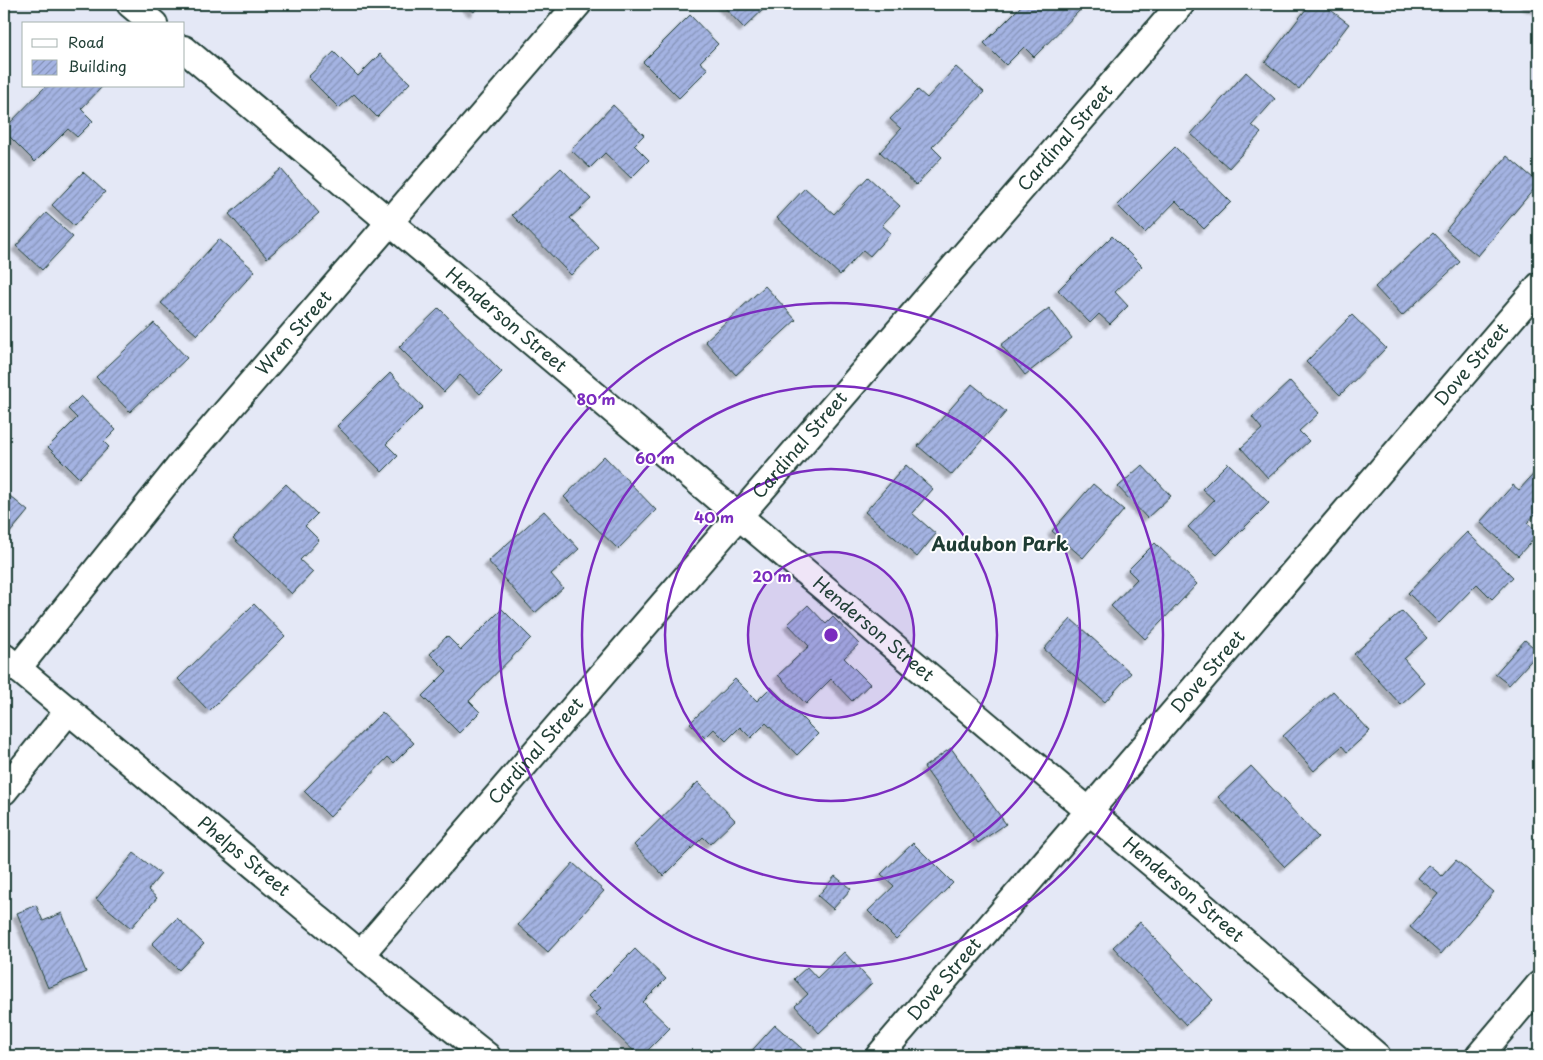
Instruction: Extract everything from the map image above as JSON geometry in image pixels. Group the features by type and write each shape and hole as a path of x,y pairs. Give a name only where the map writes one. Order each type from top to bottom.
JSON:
{"street":[{"path":"130,4 152,22"},
{"name":"Wren Street","path":"11,662 578,4"},
{"name":"Cardinal Street","path":"361,954 1181,4"},
{"name":"Henderson Street","path":"185,50 1204,907 1378,1056"},
{"name":"Dove Street","path":"879,1056 1539,286"},
{"name":"Phelps Street","path":"11,662 361,954 487,1056"},
{"path":"4,791 69,710"},
{"path":"1480,1056 1539,985"}],"building":[{"path":"464,4 480,4 474,12"},
{"path":"721,4 769,4 744,28"},
{"path":"1023,4 1086,4 1034,57 1024,47 1006,65 984,43"},
{"path":"1310,4 1323,4 1349,24 1299,89 1265,62"},
{"path":"1525,4 1539,4 1539,10"},
{"path":"690,15 718,44 700,62 708,69 679,98 643,62"},
{"path":"334,52 358,76 380,54 410,83 377,117 354,94 339,108 308,77"},
{"path":"956,67 984,92 932,147 942,157 916,185 880,152 901,129 890,119 918,90 927,98"},
{"path":"1246,72 1275,99 1252,125 1261,133 1229,168 1191,134"},
{"path":"44,88 101,88 81,109 93,121 77,137 68,129 35,162 4,129"},
{"path":"613,105 644,135 634,145 649,160 631,178 605,153 590,168 571,150"},
{"path":"1175,147 1231,202 1204,229 1176,201 1145,233 1117,205"},
{"path":"1507,156 1539,183 1478,256 1446,230"},
{"path":"561,168 591,199 570,218 599,248 571,275 512,215"},
{"path":"281,169 319,213 267,258 229,214"},
{"path":"83,172 105,192 74,226 52,205"},
{"path":"868,177 900,206 882,225 891,233 870,256 863,250 840,275 777,218 805,188 834,214"},
{"path":"46,213 73,237 42,270 16,246"},
{"path":"1433,233 1460,262 1402,316 1375,287"},
{"path":"1112,236 1142,266 1115,292 1128,306 1110,324 1099,314 1090,323 1058,290"},
{"path":"219,239 255,271 197,335 161,303"},
{"path":"765,286 796,320 736,375 705,341"},
{"path":"439,308 502,372 480,394 460,375 444,392 399,347"},
{"path":"1049,308 1072,338 1025,375 1001,345"},
{"path":"1352,315 1386,348 1340,395 1306,362"},
{"path":"154,323 187,358 130,412 96,377"},
{"path":"390,373 423,407 386,444 398,456 382,472 337,426"},
{"path":"1290,381 1319,413 1299,431 1309,441 1268,478 1241,448 1262,429 1252,417"},
{"path":"972,384 1006,412 952,475 918,446"},
{"path":"81,396 116,430 104,442 109,447 79,478 48,447 77,418 68,409"},
{"path":"604,456 656,510 618,549 564,497"},
{"path":"1228,463 1269,503 1217,555 1188,527 1214,500 1202,489"},
{"path":"906,465 933,489 912,513 936,534 917,557 865,512"},
{"path":"1142,465 1171,496 1147,518 1118,487"},
{"path":"1539,468 1539,510 1527,523 1539,533 1518,556 1480,522 1513,485 1519,490"},
{"path":"286,484 317,514 305,526 319,540 300,560 313,572 292,594 233,538"},
{"path":"1093,484 1124,510 1083,558 1052,531"},
{"path":"4,491 28,511 4,540"},
{"path":"544,511 579,549 551,574 563,588 535,613 488,561"},
{"path":"1467,532 1513,577 1492,599 1477,584 1439,623 1408,593"},
{"path":"1155,543 1197,584 1145,639 1111,606 1137,579 1128,570"},
{"path":"254,604 285,636 209,711 178,679"},
{"path":"808,605 826,624 833,617 859,644 844,658 870,684 852,701 831,679 806,704 778,675 809,646 788,624"},
{"path":"502,609 531,638 469,701 480,712 459,733 422,696 447,671 430,654 447,636 461,650"},
{"path":"1402,611 1427,638 1404,659 1425,683 1401,705 1354,654"},
{"path":"1071,619 1131,673 1105,702 1044,649"},
{"path":"1525,640 1539,652 1509,685 1495,674"},
{"path":"735,679 757,701 771,687 818,734 797,755 766,723 751,738 740,727 726,741 714,729 705,738 690,723"},
{"path":"1333,691 1370,731 1347,752 1342,746 1314,771 1283,736"},
{"path":"382,712 414,743 394,763 388,757 330,817 304,791"},
{"path":"951,748 1006,824 978,843 924,767"},
{"path":"1251,766 1318,837 1285,867 1218,797"},
{"path":"698,782 735,820 710,844 703,837 664,876 634,845"},
{"path":"913,843 953,883 896,939 868,911 894,886 881,874"},
{"path":"134,853 161,874 148,890 157,898 131,928 96,899"},
{"path":"1456,860 1494,892 1441,954 1410,927 1438,894 1418,878 1429,865 1442,876"},
{"path":"573,863 604,891 548,952 518,925"},
{"path":"835,876 851,889 833,909 818,896"},
{"path":"36,905 43,921 62,913 86,972 48,988 17,913"},
{"path":"177,918 204,944 179,970 152,944"},
{"path":"1140,922 1213,1000 1186,1025 1113,947"},
{"path":"635,949 666,979 643,1002 670,1028 642,1056 639,1056 595,1014 601,1009 588,996"},
{"path":"844,952 872,983 819,1033 795,1006 808,994 794,979 807,967 817,978"},
{"path":"775,1025 807,1053 804,1056 747,1056"}],"district":[{"name":"Audubon Park","path":"1000,544"}]}
